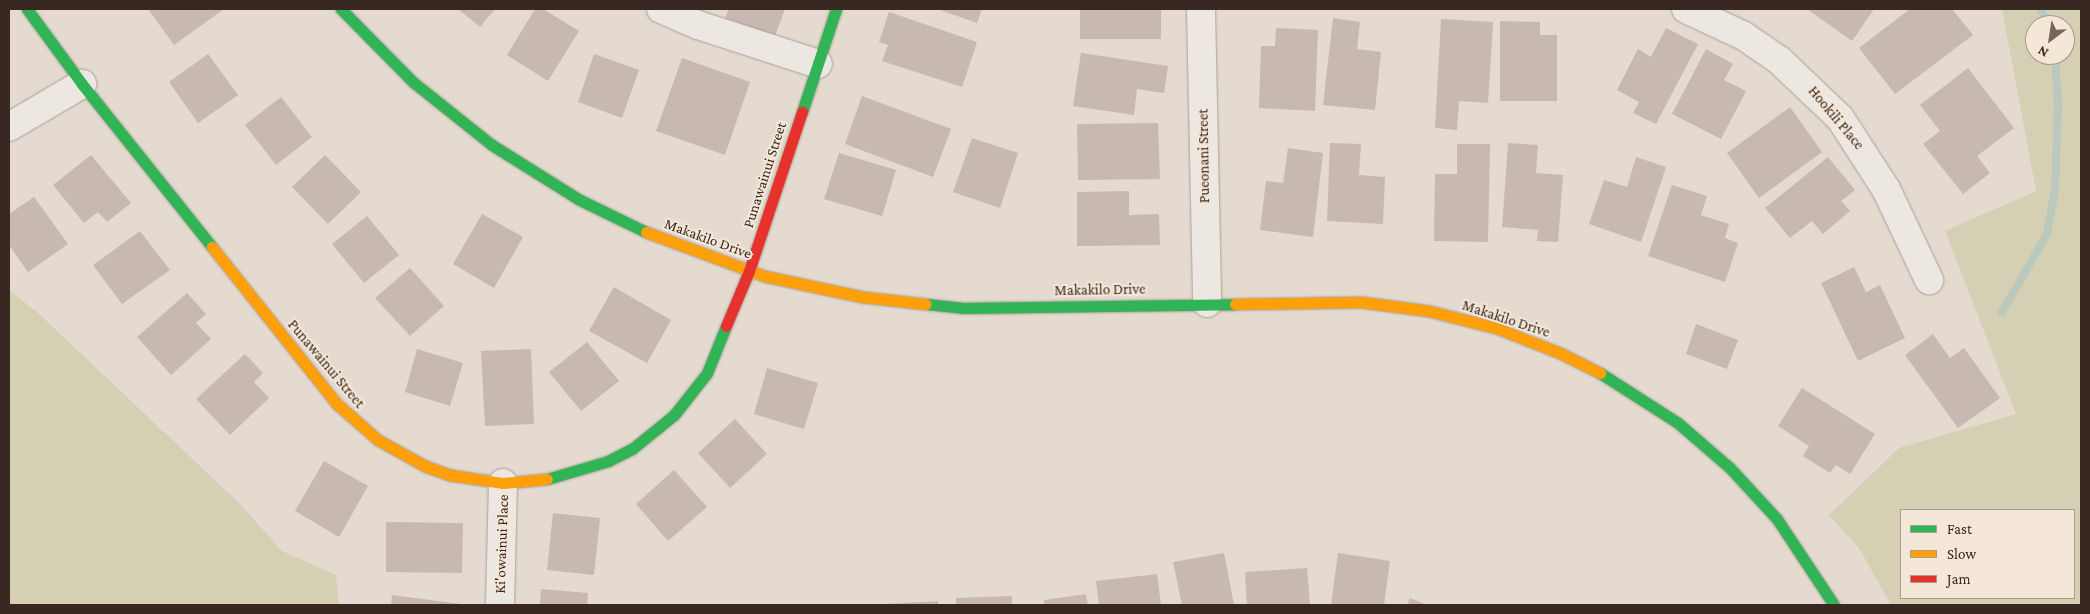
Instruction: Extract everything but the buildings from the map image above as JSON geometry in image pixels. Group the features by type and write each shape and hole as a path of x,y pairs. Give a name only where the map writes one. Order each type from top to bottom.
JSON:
{"street":[{"name":"Punawainui Street","path":"27,9 82,84 337,404 356,424 385,445 425,466 450,475 504,483 548,479 583,471 632,448 654,433 674,415 707,373 749,271 836,9"},
{"name":"Makakilo Drive","path":"341,9 413,82 492,145 578,199 669,243 749,271 863,297 963,308 1361,302 1419,310 1496,328 1560,353 1621,384 1670,417 1730,468 1777,519 1817,574 1834,605"},
{"path":"661,9 698,25 818,64"},
{"name":"Pueonani Street","path":"1201,9 1206,303"},
{"name":"Hookili Place","path":"1686,9 1744,36 1779,60 1840,118 1886,189 1929,280"},
{"path":"9,127 82,84"},
{"name":"Ki'owainui Place","path":"500,605 504,483"}],"shaded area":[{"path":"2002,9 2081,9 2081,605 1891,605 1859,548 1829,515 1899,448 2016,414 1945,231 2036,191"},
{"path":"9,290 38,313 239,503 282,551 336,575 339,605 9,605"}],"waterway":[{"path":"2041,9 2043,15"},
{"path":"2002,312 2047,234 2055,190 2058,103 2056,65"}],"traffic: fast":[{"path":"27,9 82,84 212,247"},
{"path":"341,9 413,82 492,145 578,199 646,232"},
{"path":"802,112 836,9"},
{"path":"926,304 963,308 1235,304"},
{"path":"547,479 608,461 632,449 674,415 707,373 726,326"},
{"path":"1600,373 1678,423 1730,468 1777,519 1834,605"}],"traffic: slow":[{"path":"646,232 764,276 863,297 926,304"},
{"path":"212,247 337,404 378,440 425,466 450,475 503,483 547,479"},
{"path":"1235,304 1361,302 1429,311 1496,328 1560,353 1600,373"}],"traffic: jam":[{"path":"726,326 749,271 802,112"}]}
